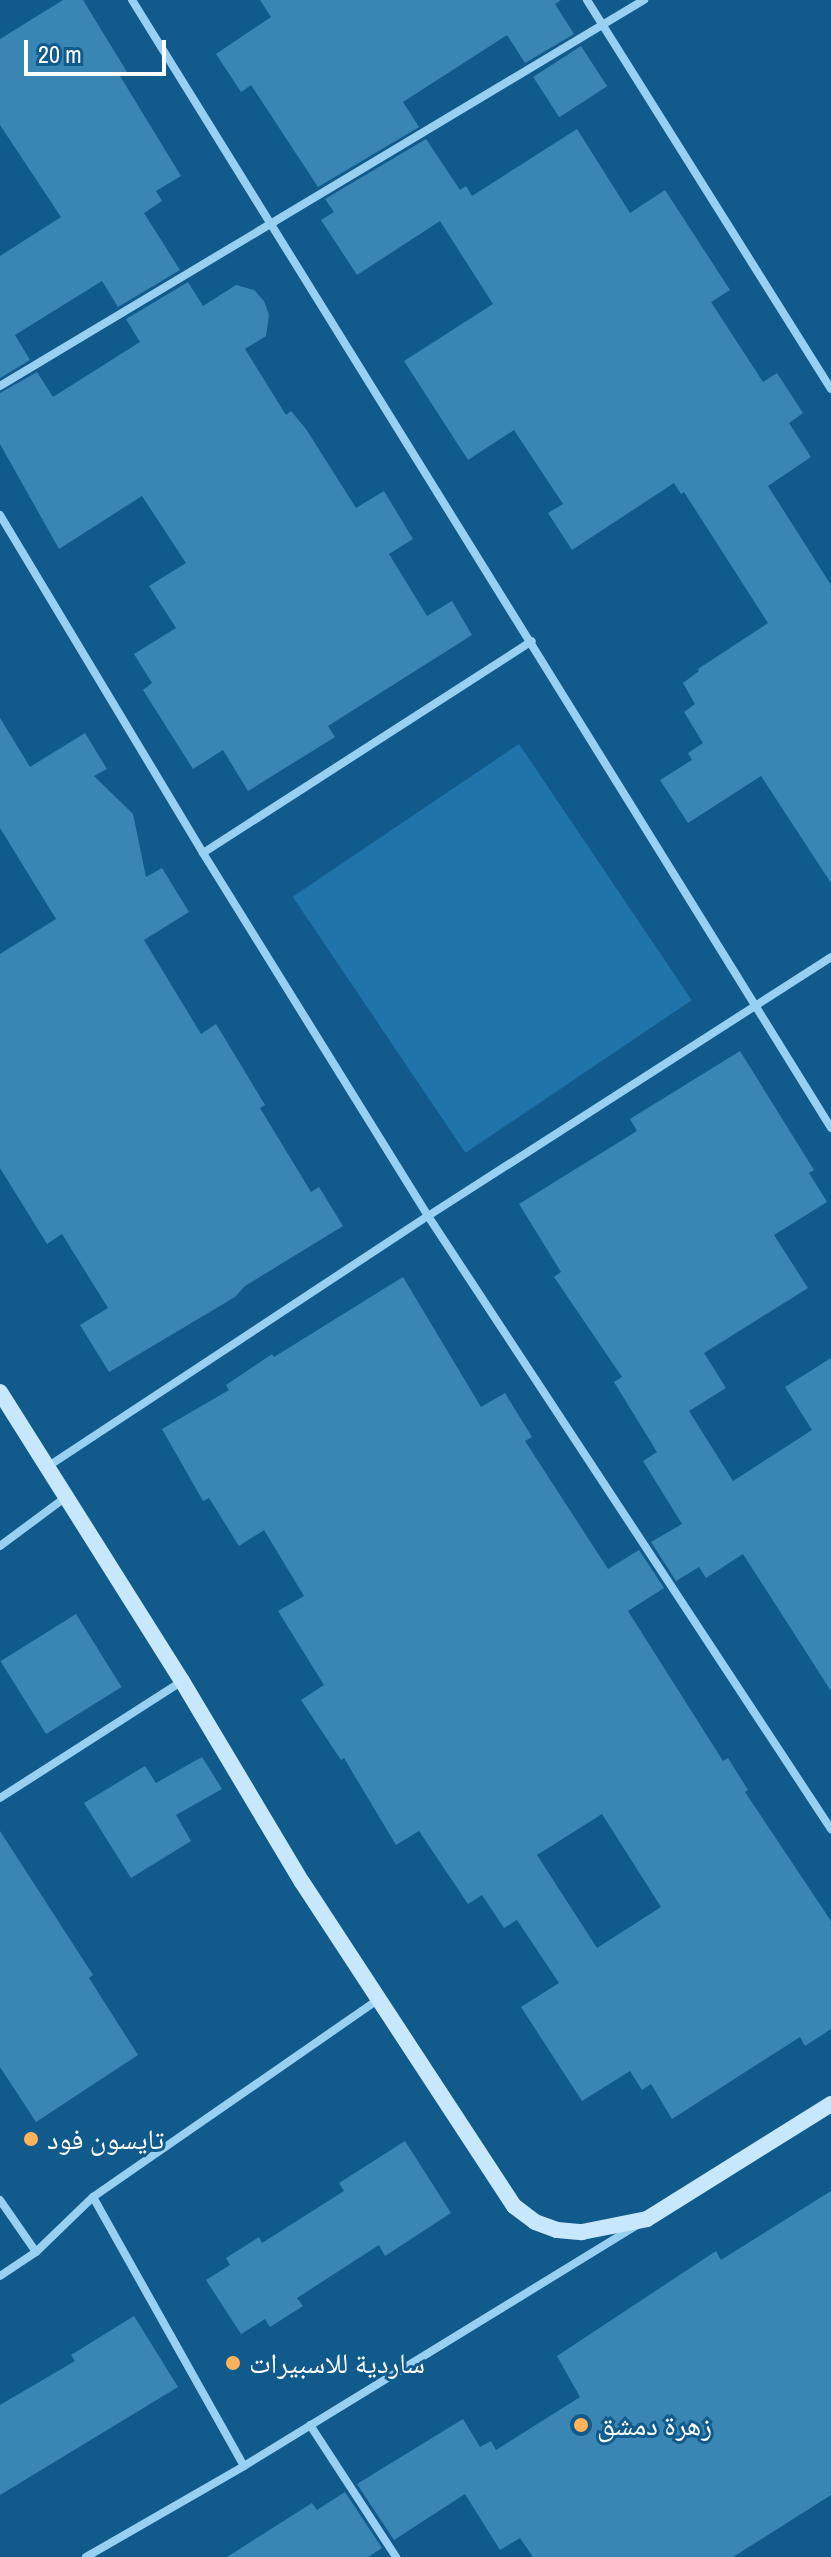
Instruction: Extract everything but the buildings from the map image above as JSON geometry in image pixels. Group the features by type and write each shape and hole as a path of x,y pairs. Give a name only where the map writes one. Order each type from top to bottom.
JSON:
{"street":[{"path":"132,0 831,1128"},
{"path":"587,0 831,389"},
{"path":"0,386 272,226 644,0"},
{"path":"0,515 203,853 428,1216 831,1829"},
{"path":"203,853 532,641"},
{"path":"47,1467 428,1216 831,957"},
{"path":"0,1392 377,2000 514,2206 535,2222 557,2230 582,2232 647,2219"},
{"path":"0,1546 67,1496"},
{"path":"0,1798 182,1681"},
{"path":"0,2276 36,2252 93,2197 377,2000"},
{"path":"86,2557 244,2466 831,2104"},
{"path":"93,2197 244,2466"},
{"path":"0,2200 36,2252"},
{"path":"310,2425 396,2557"}],"shaded area":[{"path":"519,744 692,1000 465,1153 293,897"}],"place":[{"name":"تايسون فود","path":"31,2139"},
{"name":"ساردية للاسبيرات","path":"233,2363"},
{"name":"زهرة دمشق","path":"581,2425"}]}
